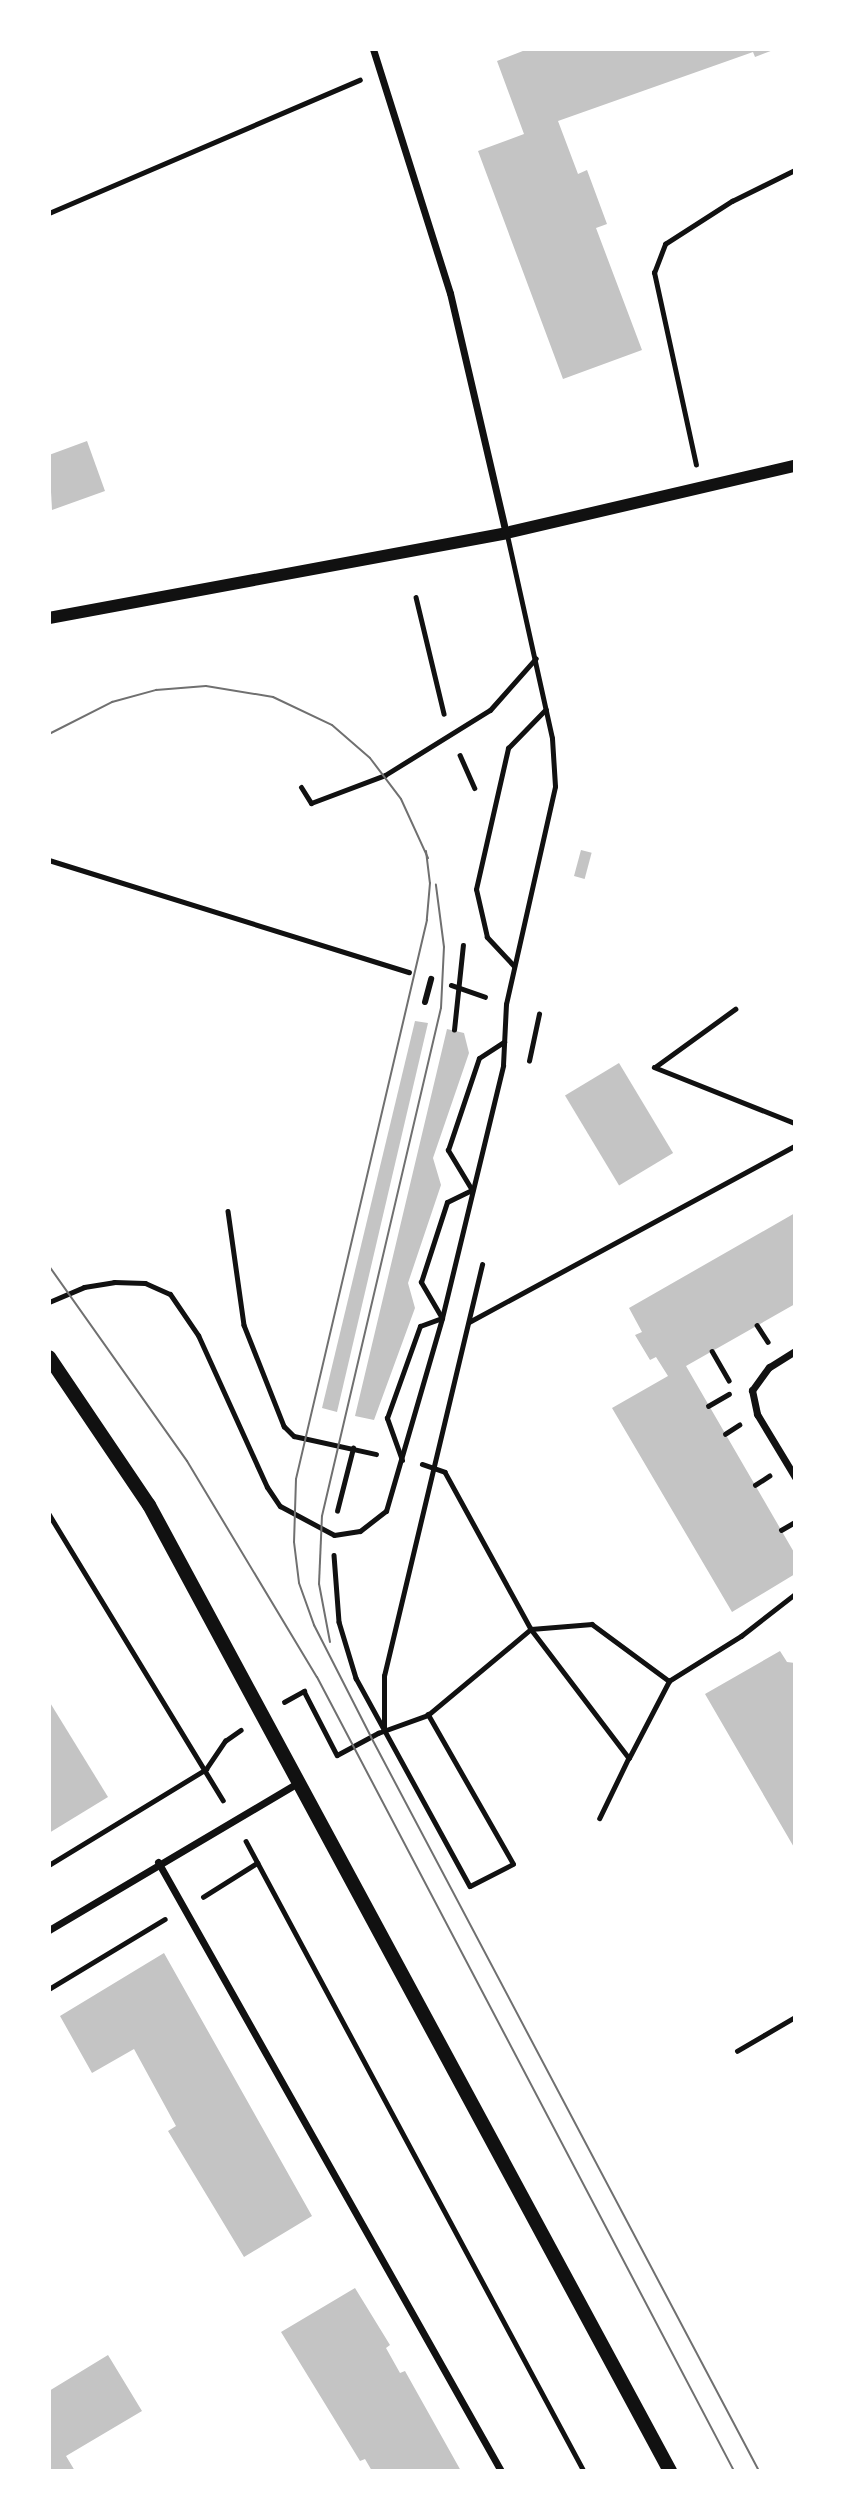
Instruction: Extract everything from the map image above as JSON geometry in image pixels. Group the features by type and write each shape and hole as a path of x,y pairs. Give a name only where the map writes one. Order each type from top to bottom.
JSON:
{"main road":[{"path":"51,1365 149,1505 670,2471"}],"street":[{"path":"373,49 450,293 506,533"},
{"path":"49,618 506,533 795,466"},
{"path":"425,1002 431,979"},
{"path":"795,1350 769,1367 752,1390 757,1414 795,1477"},
{"path":"49,1930 233,1817 298,1783"},
{"path":"158,1862 501,2471"}],"lane":[{"path":"49,1302 84,1287 114,1282 145,1283 170,1294 198,1335 267,1487 293,1517 334,1535 360,1531 386,1511 442,1318 472,1191 504,1042 506,1004 555,786 546,709 506,533"},
{"path":"301,787 312,803 385,775 452,737 490,710 536,658"},
{"path":"514,966 487,937 476,889 508,748 546,709"},
{"path":"472,1191 448,1150 479,1058 504,1042"},
{"path":"442,1318 421,1282 447,1202 472,1191"},
{"path":"402,1460 387,1418 420,1326 442,1318"}],"path":[{"path":"49,213 149,174 380,70"},
{"path":"702,487 654,274 665,244 732,201 795,170"},
{"path":"416,597 452,737 460,754"},
{"path":"49,860 365,959"},
{"path":"735,1009 654,1067 795,1123"},
{"path":"454,1030 456,1013"},
{"path":"527,1068 539,1014"},
{"path":"468,1323 795,1146"},
{"path":"228,1211 244,1325 277,1413 294,1436 435,1467 445,1472 531,1629 629,1758"},
{"path":"384,1730 384,1676 484,1256"},
{"path":"712,1351 734,1391"},
{"path":"353,1448 334,1535 336,1597 345,1649 384,1730 471,1886 513,1864 428,1715"},
{"path":"49,1514 233,1817 584,2471"},
{"path":"781,1530 795,1521"},
{"path":"600,1818 669,1681 741,1636 795,1594"},
{"path":"337,1755 384,1730 428,1715 531,1629 592,1624 669,1681"},
{"path":"49,1865 206,1769"},
{"path":"49,1989 257,1863"},
{"path":"737,2051 795,2017"}],"building":[{"path":"528,49 776,49 755,57 753,52 558,121 578,174 587,170 607,224 596,228 642,350 563,379 478,151 524,134 497,61"},
{"path":"87,441 105,491 52,510 49,455"},
{"path":"581,850 592,853 585,879 574,876"},
{"path":"415,1021 428,1023 337,1412 322,1408"},
{"path":"447,1029 464,1033 469,1053 433,1158 441,1185 408,1283 415,1308 374,1420 355,1416"},
{"path":"619,1063 673,1153 619,1185 565,1095"},
{"path":"795,1213 795,1304 686,1366 795,1554 795,1574 732,1612 612,1408 668,1376 656,1357 650,1360 635,1335 642,1332 629,1308"},
{"path":"780,1651 787,1662 795,1663 795,1849 705,1694"},
{"path":"49,1701 108,1797 49,1833"},
{"path":"164,1953 312,2216 244,2257 168,2131 176,2126 134,2049 92,2073 60,2016"},
{"path":"355,2288 390,2345 386,2348 400,2373 405,2371 461,2471 372,2471 365,2459 360,2461 281,2332"},
{"path":"108,2355 142,2411 66,2456 75,2471 49,2471 49,2391"}],"tram line":[{"path":"49,734 112,702 156,690 206,686 273,697 332,725 370,758 401,799 428,858"},
{"path":"426,851 430,883 427,920 296,1479 294,1542 299,1583 314,1625 371,1737 759,2471"},
{"path":"330,1642 319,1584 322,1516 441,1008 444,947 436,885"},
{"path":"49,1266 187,1461 317,1677 734,2471"}]}
